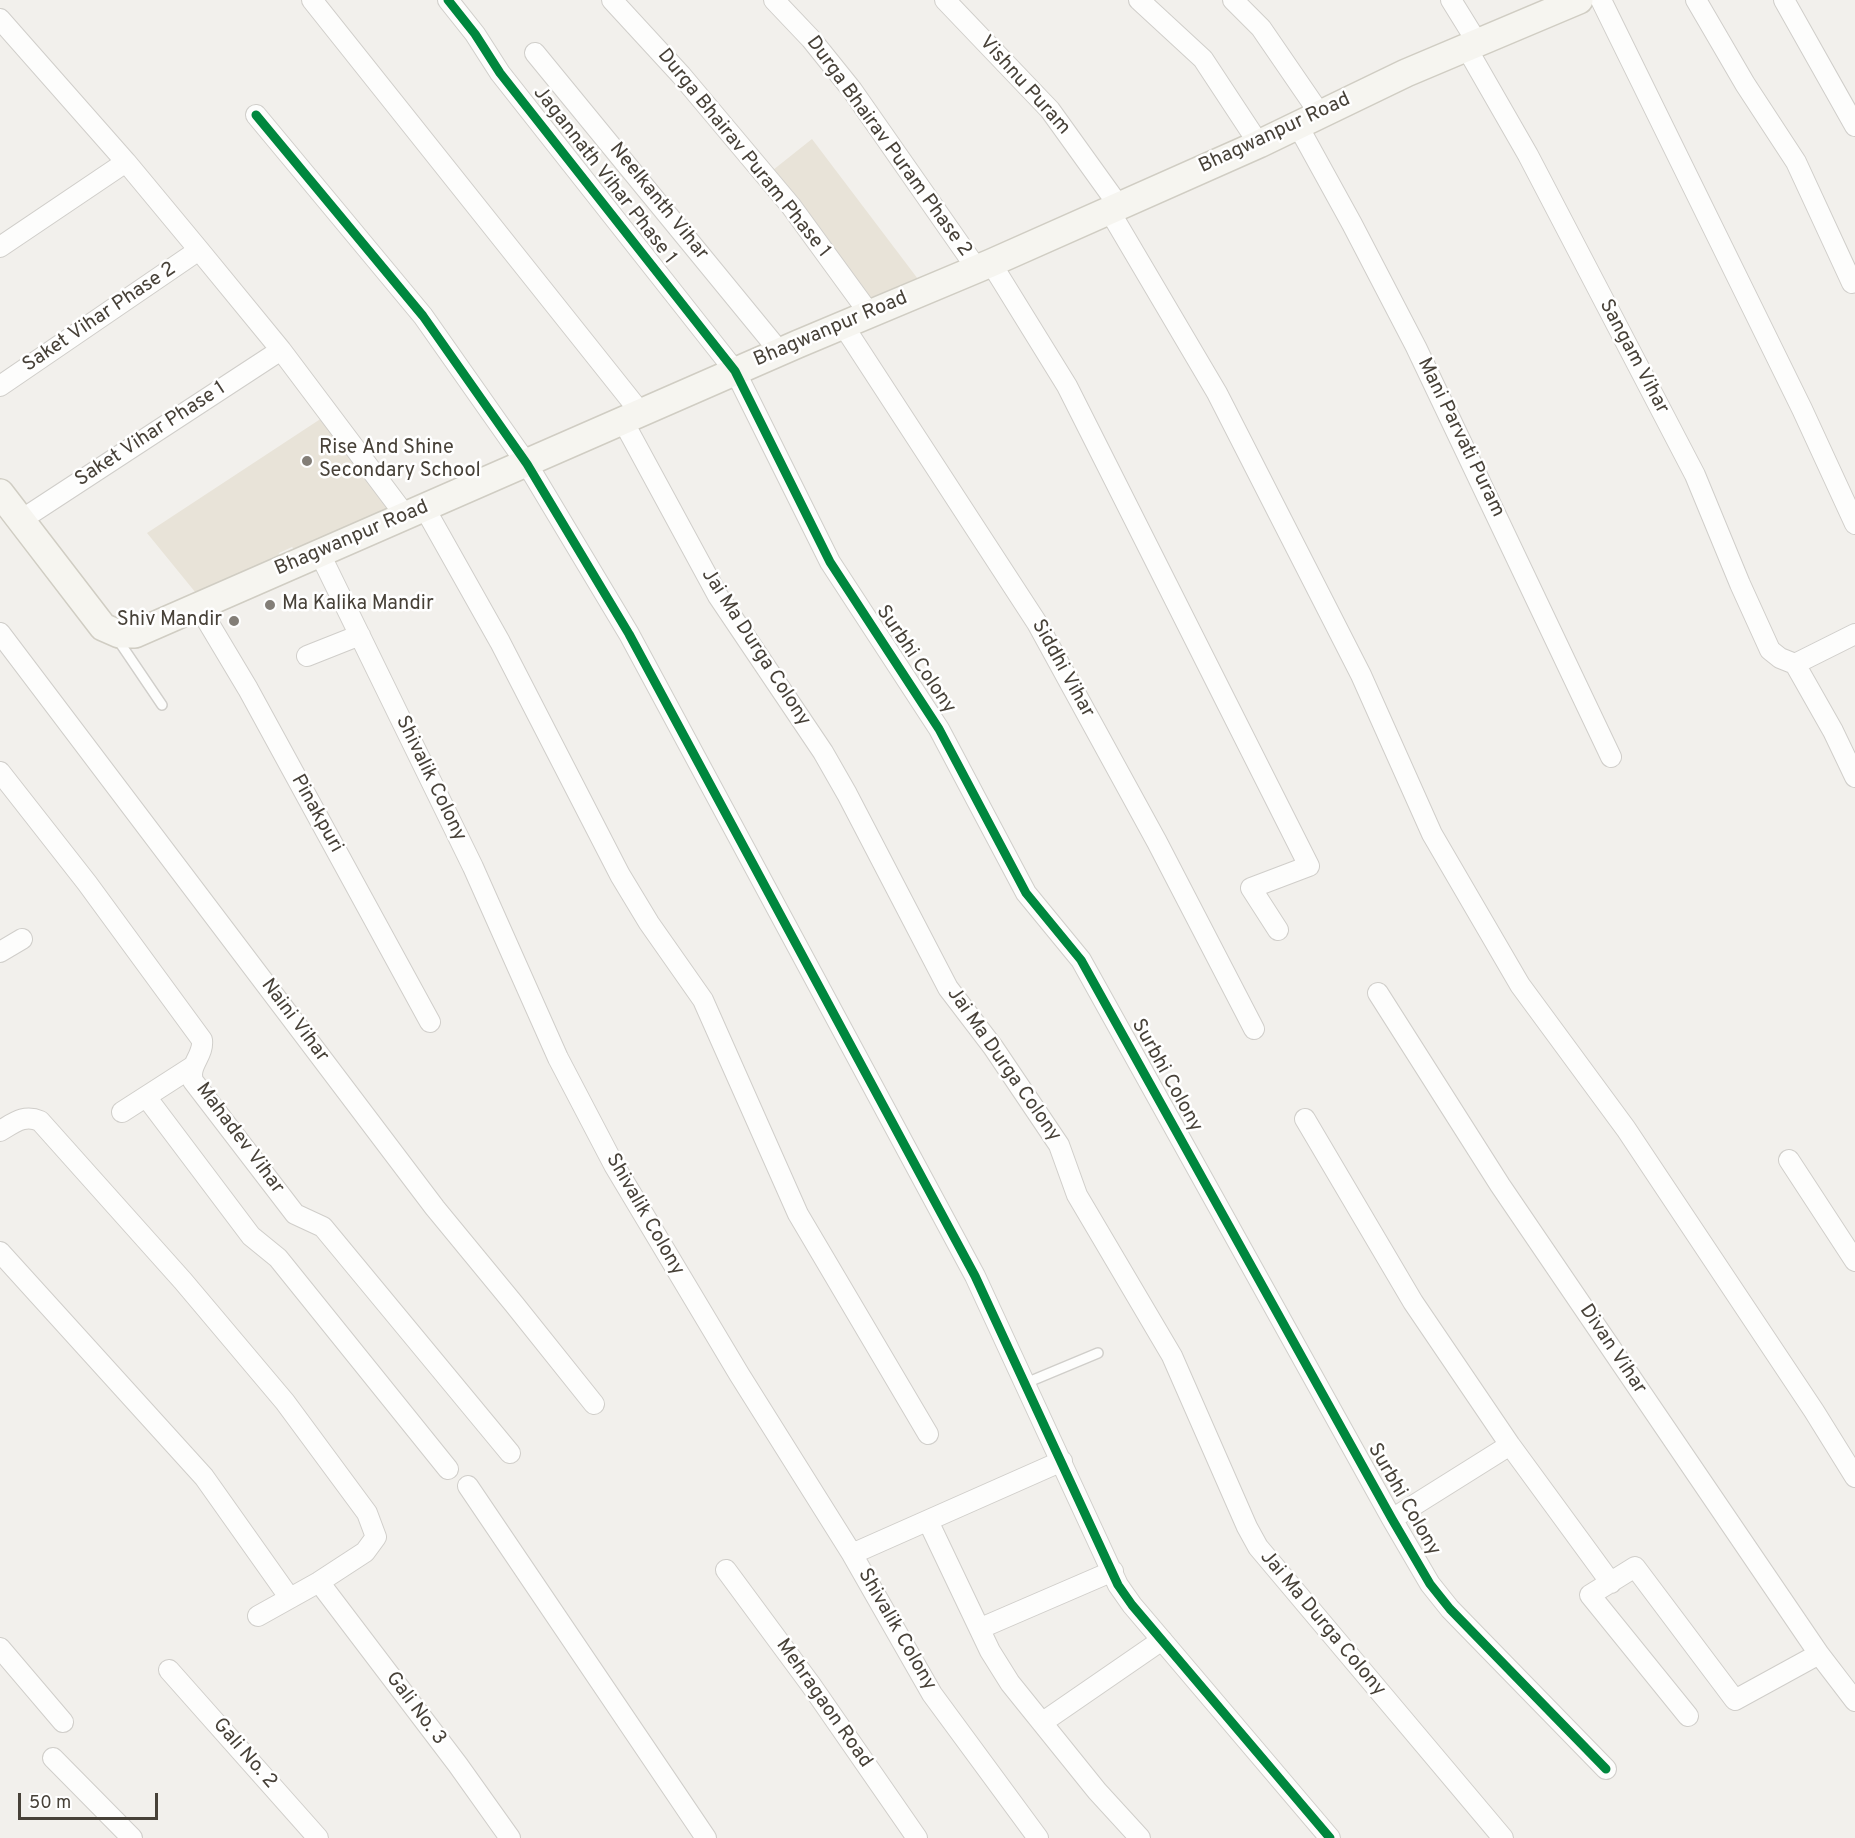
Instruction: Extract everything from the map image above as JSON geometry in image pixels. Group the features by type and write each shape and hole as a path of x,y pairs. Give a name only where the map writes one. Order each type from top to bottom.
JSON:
{"street":[{"name":"Jai Ma Durga Colony","path":"312,0 632,417 718,596 781,688 847,794 948,988 993,1047 1059,1144 1077,1195 1172,1356 1242,1517 1258,1547 1503,1838"},
{"name":"Jagannath Vihar Phase 1","path":"448,0 475,34 500,73 735,371"},
{"name":"Durga Bhairav Puram Phase 1","path":"612,0 681,75 791,206 869,313"},
{"name":"Durga Bhairav Puram Phase 2","path":"774,0 811,39 852,90 984,266 1067,386 1309,866 1251,888 1278,930"},
{"name":"Vishnu Puram","path":"945,0 1050,110 1114,208 1217,393 1361,675 1432,834 1520,985 1626,1129 1814,1411 1855,1477"},
{"path":"1139,0 1203,59 1259,144"},
{"name":"Mani Parvati Puram","path":"1233,0 1262,28 1309,120 1352,224 1416,347 1611,757"},
{"name":"Sangam Vihar","path":"1450,0 1695,475 1770,650 1780,658 1795,663"},
{"name":"Bhagwanpur Road","path":"112,631 119,634 135,634 199,608 320,552 527,464 735,371 984,266 1259,144 1472,44 1579,0"},
{"path":"1601,0 1802,409 1855,524"},
{"path":"1696,0 1745,84 1796,162 1852,283"},
{"path":"1784,0 1855,126"},
{"path":"0,19 126,162 414,511 500,642 620,875 649,923 703,1000 798,1214 928,1434"},
{"name":"Neelkanth Vihar","path":"535,53 780,352"},
{"path":"256,114 423,315 527,464 629,634 975,1276 1118,1585 1132,1605 1330,1838"},
{"path":"0,247 126,162"},
{"name":"Saket Vihar Phase 2","path":"0,386 199,250"},
{"name":"Siddhi Vihar","path":"843,325 1038,622 1157,842 1254,1029"},
{"name":"Saket Vihar Phase 1","path":"21,520 281,350"},
{"name":"Surbhi Colony","path":"735,371 830,562 939,729 1026,893 1081,960 1430,1584 1450,1609 1606,1769"},
{"path":"0,493 103,627 112,631"},
{"name":"Shivalik Colony","path":"320,552 473,867 558,1058 614,1165 739,1374 852,1554 932,1694 1038,1838"},
{"name":"Pinakpuri","path":"199,608 248,689 430,1023"},
{"name":"Naini Vihar","path":"0,633 435,1208 594,1404"},
{"path":"1855,634 1795,663 1833,731 1855,777"},
{"path":"307,656 360,635"},
{"name":"Mahadev Vihar","path":"0,772 87,883 202,1040 203,1049 192,1067 193,1081 295,1214 323,1227 510,1453"},
{"path":"0,952 22,939"},
{"name":"Divan Vihar","path":"1378,993 1500,1185 1819,1654 1855,1701"},
{"path":"122,1112 192,1067"},
{"path":"147,1098 251,1236 278,1258 448,1469"},
{"path":"0,1131 23,1118 40,1121 183,1281 285,1402 367,1513 376,1537 365,1552 319,1582 258,1616"},
{"path":"1305,1119 1413,1302 1510,1445 1611,1583"},
{"path":"1789,1160 1855,1261"},
{"path":"0,1252 204,1477 289,1598"},
{"path":"1392,1519 1510,1445"},
{"path":"852,1554 1062,1461"},
{"path":"468,1486 706,1838"},
{"path":"928,1521 990,1651 1010,1683 1097,1791 1140,1838"},
{"path":"1688,1716 1590,1595 1635,1567 1735,1700 1819,1654"},
{"name":"Mehragaon Road","path":"726,1570 811,1685 917,1838"},
{"path":"981,1628 1113,1571"},
{"name":"Gali No. 3","path":"319,1582 458,1765 510,1838"},
{"path":"1043,1722 1162,1640"},
{"path":"0,1648 63,1722"},
{"name":"Gali No. 2","path":"169,1670 318,1838"},
{"path":"53,1758 132,1838"}],"lane":[{"path":"112,631 162,705"},
{"path":"1026,1383 1098,1353"}],"shaded area":[{"path":"812,139 921,283 874,304 773,170"},
{"name":"Rise And Shine Secondary School","path":"325,416 394,507 296,551 292,547 279,553 278,559 200,598 147,533"}],"cycle path":[{"path":"448,0 475,34 500,73 735,371 830,562 939,729 1026,893 1081,960 1430,1584 1450,1609 1606,1769"},
{"path":"256,115 423,316 527,464 629,634 975,1276 1118,1585 1132,1605 1330,1838"}],"place":[{"name":"Rise And Shine Secondary School","path":"307,461"},
{"name":"Ma Kalika Mandir","path":"270,605"},
{"name":"Shiv Mandir","path":"234,621"}]}
